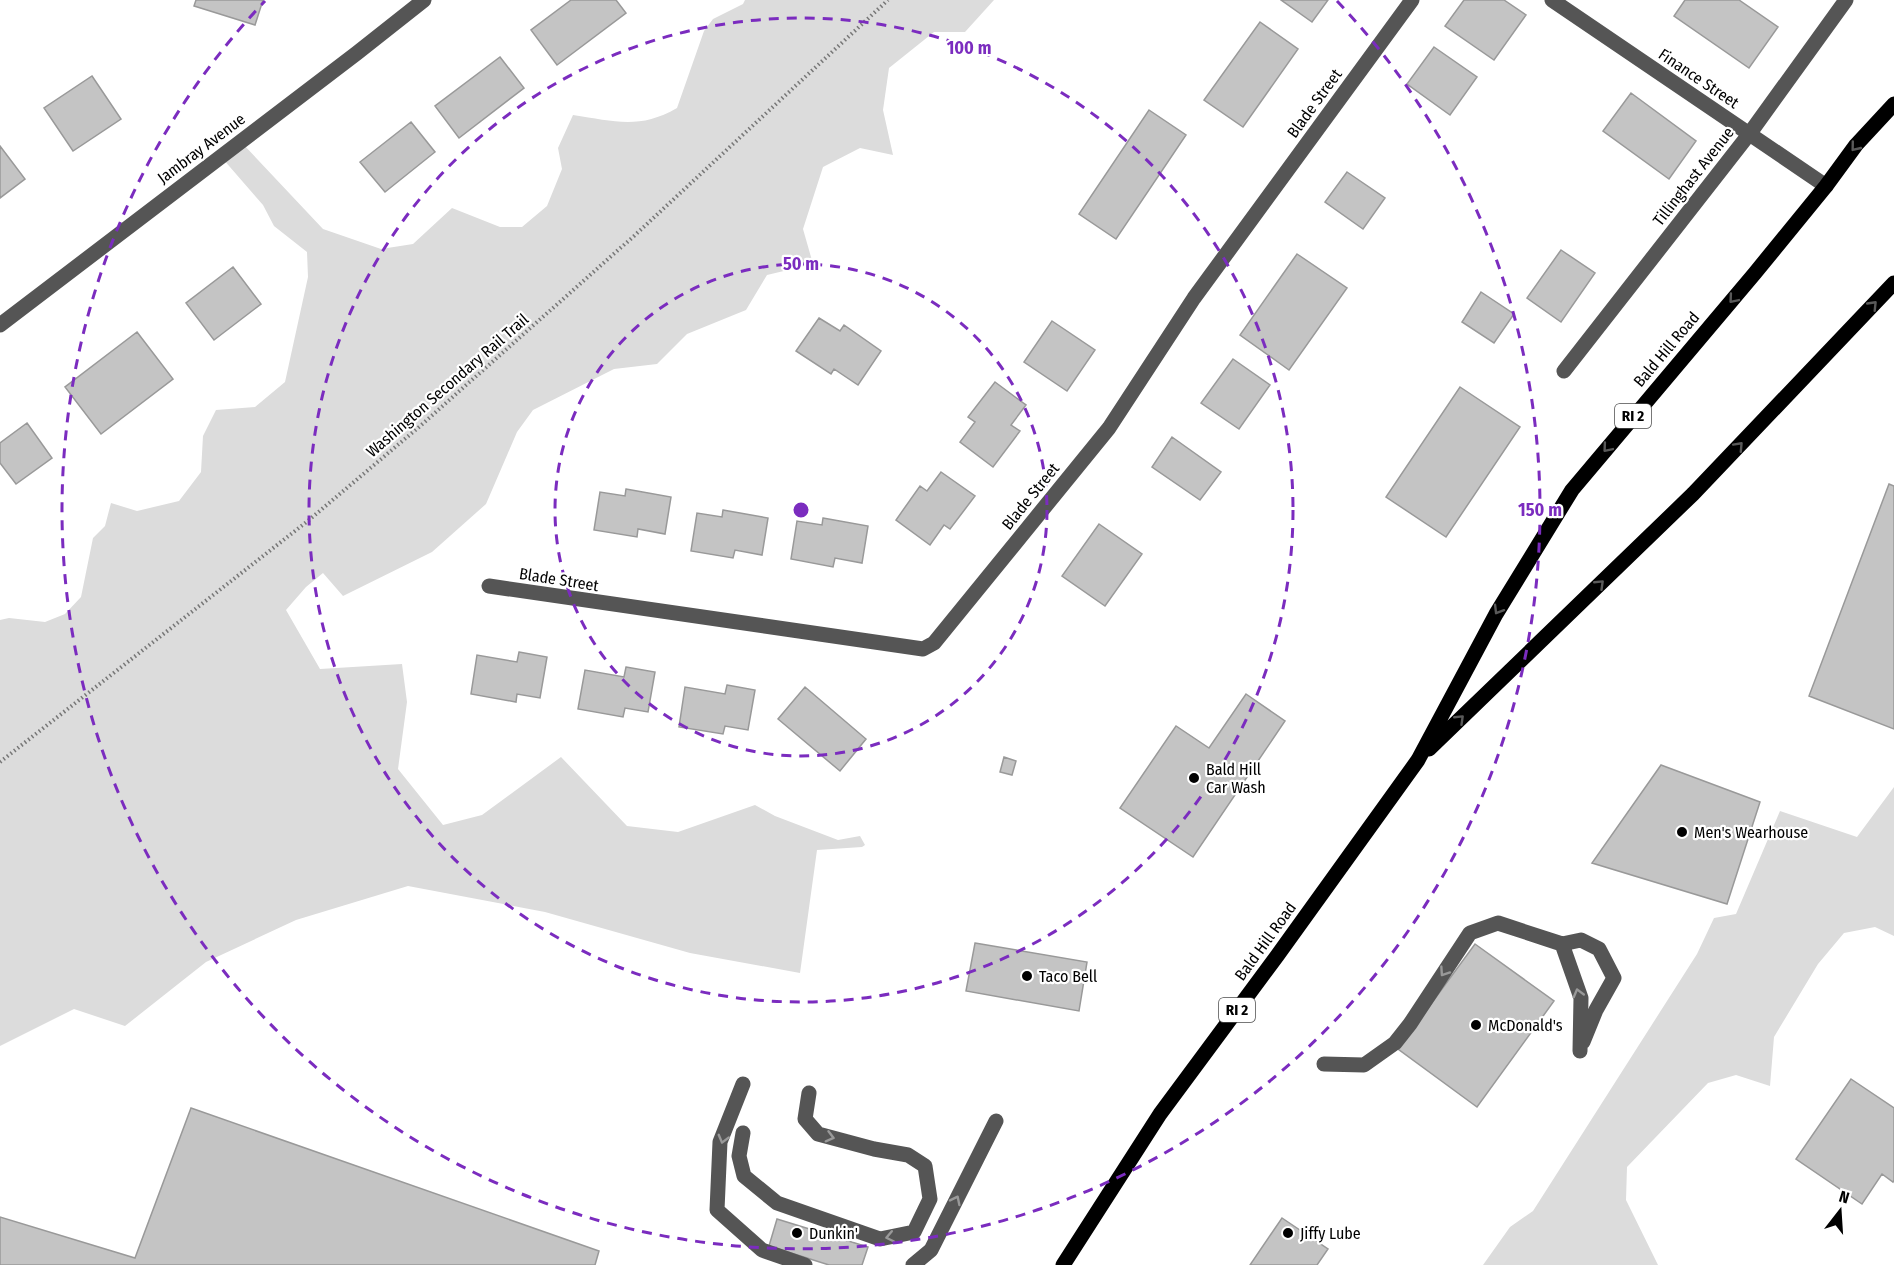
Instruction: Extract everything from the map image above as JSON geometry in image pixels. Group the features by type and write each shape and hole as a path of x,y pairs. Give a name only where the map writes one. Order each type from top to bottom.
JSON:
{"main road":[{"name":"Bald Hill Road","path":"1063,1265 1160,1114 1418,760 1496,614 1572,490 1826,186 1856,145 1894,104"},
{"name":"Bald Hill Road","path":"1418,760 1694,494 1894,283"}],"street":[{"name":"Jambray Avenue","path":"0,325 424,0"},
{"name":"Blade Street","path":"489,586 922,650 934,643 1109,428 1194,298 1412,0"},
{"name":"Finance Street","path":"1552,0 1826,186"},
{"name":"Tillinghast Avenue","path":"1564,372 1750,133 1846,0"},
{"path":"1324,1064 1364,1065 1395,1043 1470,933 1498,923 1562,944 1581,940 1599,949 1614,978 1596,1010 1580,1051 1581,998 1562,944"},
{"path":"743,1084 720,1142 717,1210 762,1250 805,1265"},
{"path":"743,1133 739,1156 744,1176 777,1203 880,1239 914,1232 930,1199 925,1166 908,1155 874,1149 819,1134 805,1119 809,1093"},
{"path":"913,1265 931,1250 996,1121"}],"path":[{"name":"Washington Secondary Rail Trail","path":"0,762 309,520 419,428 634,237 888,0"}],"shaded area":[{"path":"745,0 994,0 965,32 934,32 889,68 883,110 893,155 860,148 823,167 803,229 813,264 767,275 746,310 687,334 657,364 614,369 533,410 517,432 486,504 432,552 343,596 323,573 306,587 286,610 320,669 402,664 407,702 398,769 443,825 482,815 561,757 627,826 678,832 755,805 775,816 838,840 860,836 865,845 862,847 817,850 800,973 690,953 545,912 408,886 296,920 206,962 125,1026 74,1009 0,1046 0,620 9,618 45,622 65,614 81,597 93,538 105,526 111,503 137,511 179,501 201,472 203,436 216,410 255,407 285,382 308,277 307,252 274,226 263,205 223,159 242,143 323,229 381,249 413,244 452,208 500,227 522,227 547,206 562,169 558,148 573,115 626,122 650,119 677,108 704,31 713,19 743,4"},
{"path":"1894,787 1894,936 1875,927 1844,933 1818,964 1774,1037 1770,1086 1736,1075 1708,1083 1627,1167 1626,1200 1658,1265 1483,1265 1510,1227 1533,1211 1697,954 1714,918 1736,914 1780,811 1857,837"}],"building":[{"path":"196,0 263,0 255,25 194,6"},
{"path":"571,0 616,0 626,13 557,65 531,30"},
{"path":"1281,0 1328,0 1312,22"},
{"path":"1464,0 1504,0 1526,15 1494,60 1445,26"},
{"path":"1685,0 1739,0 1778,27 1749,68 1674,16"},
{"path":"1260,22 1298,49 1243,127 1204,100"},
{"path":"1434,47 1477,77 1450,115 1407,84"},
{"path":"500,57 524,88 459,138 435,106"},
{"path":"92,76 121,119 73,151 44,108"},
{"path":"1631,93 1696,141 1669,179 1603,131"},
{"path":"1149,110 1186,135 1116,239 1079,214"},
{"path":"411,122 435,152 385,192 360,162"},
{"path":"0,146 25,179 0,198"},
{"path":"1347,172 1385,198 1363,229 1325,202"},
{"path":"1561,250 1595,273 1561,322 1527,298"},
{"path":"1297,254 1347,288 1289,370 1240,335"},
{"path":"233,267 261,304 214,340 186,303"},
{"path":"1481,292 1514,314 1494,343 1462,322"},
{"path":"819,318 840,331 844,325 881,351 858,385 834,369 831,374 796,351"},
{"path":"1052,321 1095,350 1067,391 1024,362"},
{"path":"137,332 173,379 101,434 65,387"},
{"path":"1233,359 1270,385 1239,429 1201,403"},
{"path":"995,382 1026,405 1011,425 1020,431 993,467 960,442 975,422 968,417"},
{"path":"1460,387 1520,427 1446,537 1386,497"},
{"path":"27,423 52,458 16,484 0,463 0,443"},
{"path":"1172,437 1221,472 1200,500 1152,467"},
{"path":"941,472 975,496 950,529 944,525 930,545 896,520 920,486 927,491"},
{"path":"1889,484 1894,486 1894,729 1809,696"},
{"path":"626,489 671,497 665,534 638,529 637,537 594,530 600,492 625,496"},
{"path":"723,510 768,518 762,555 735,550 733,558 691,551 697,513 722,517"},
{"path":"823,518 868,526 862,563 835,558 833,567 791,559 797,521 822,525"},
{"path":"1099,524 1142,554 1105,606 1062,576"},
{"path":"519,652 547,657 540,698 517,694 516,702 471,694 477,655 517,662"},
{"path":"626,667 655,672 648,712 625,708 623,717 578,709 585,670 624,677"},
{"path":"727,685 755,690 748,730 725,726 723,734 679,727 685,687 725,694"},
{"path":"805,687 866,739 840,771 778,719"},
{"name":"Bald Hill Car Wash","path":"1246,694 1285,721 1193,857 1120,808 1176,726 1209,748"},
{"path":"1004,757 1016,761 1012,775 1000,772"},
{"name":"Men's Wearhouse","path":"1661,765 1760,802 1727,904 1592,863"},
{"name":"Taco Bell","path":"975,943 1087,962 1079,1011 966,991"},
{"name":"McDonald's","path":"1475,944 1554,1001 1477,1107 1398,1049"},
{"path":"1851,1079 1894,1108 1894,1180 1893,1182 1882,1174 1862,1204 1796,1159"},
{"path":"191,1108 599,1251 595,1265 0,1265 0,1217 135,1258"},
{"name":"Jiffy Lube","path":"1282,1218 1328,1249 1317,1265 1250,1265"},
{"name":"Dunkin'","path":"777,1219 868,1247 862,1265 829,1265 769,1246"}],"place":[{"name":"Bald Hill Car Wash","path":"1194,778"},
{"name":"Men's Wearhouse","path":"1682,832"},
{"name":"Taco Bell","path":"1027,976"},
{"name":"McDonald's","path":"1476,1025"},
{"name":"Dunkin'","path":"797,1233"},
{"name":"Jiffy Lube","path":"1288,1233"}]}
